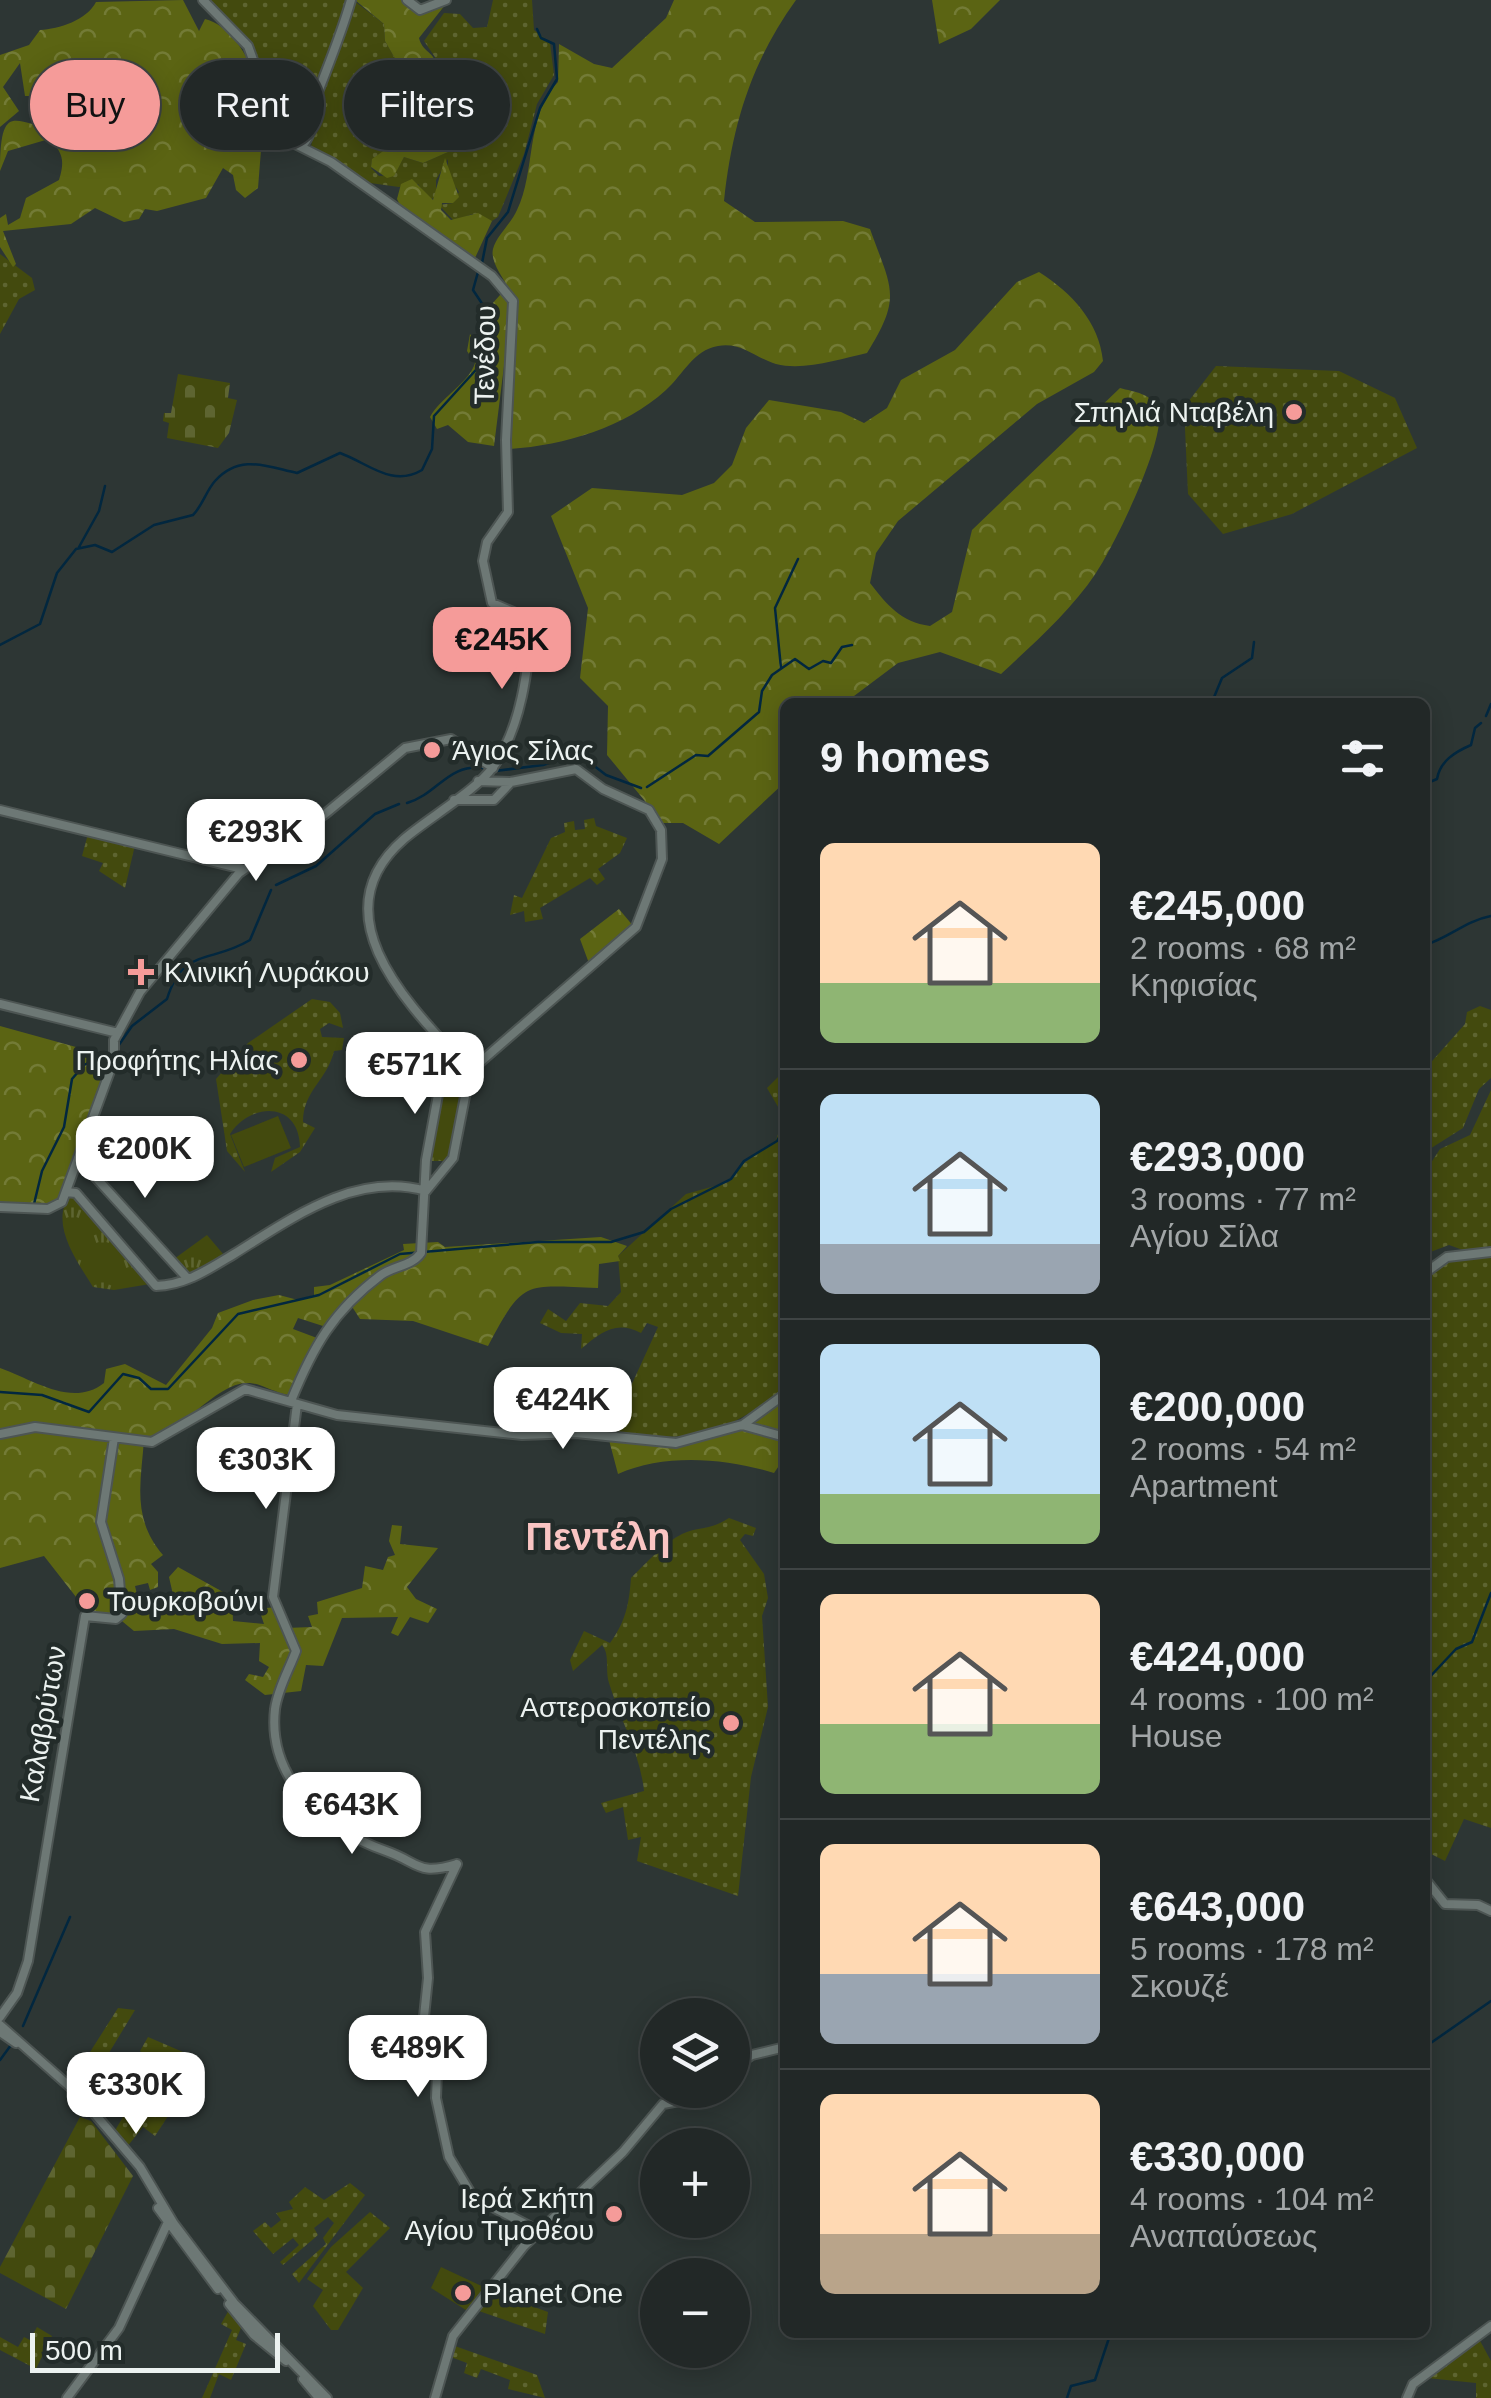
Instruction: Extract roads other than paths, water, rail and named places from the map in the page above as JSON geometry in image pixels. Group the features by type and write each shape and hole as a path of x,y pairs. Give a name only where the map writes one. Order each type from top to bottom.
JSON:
{"street":[{"path":"203,0 248,46 253,60"},
{"path":"324,81 351,0"},
{"path":"407,0 420,10 446,0"},
{"name":"Τενέδου","path":"311,150 492,276 511,294 508,512 487,542 483,565 492,603 532,620 515,727 492,769"},
{"path":"0,1207 56,1208 66,1192 114,1062 118,1033 150,977 243,870 325,814 411,744 450,739 506,781"},
{"path":"470,1071 449,1052 385,973 368,900 372,882 394,849 492,769"},
{"path":"426,1192 454,1158 470,1071 636,928 664,854 660,826 649,810 603,788 576,769 506,781 478,781"},
{"path":"453,800 490,800 506,781"},
{"path":"0,810 243,870"},
{"path":"0,1004 118,1033"},
{"path":"449,1052 426,1160 426,1192 420,1210 421,1253 415,1260 382,1274 334,1316 294,1403 273,1596 296,1651 283,1680 275,1715 286,1768 308,1805 336,1828 414,1867 432,1872 457,1864 425,1932 428,1978 422,2032 438,2076 436,2098 449,2157 475,2200 539,2231"},
{"path":"78,1158 188,1280"},
{"path":"66,1192 76,1193 156,1286 188,1280 350,1190 390,1184 426,1192"},
{"path":"1430,1269 1447,1257 1491,1252"},
{"path":"0,1434 32,1426 142,1442 162,1438 239,1389 343,1416 522,1435 576,1433 686,1442 742,1425 780,1398"},
{"path":"742,1425 780,1436"},
{"name":"Καλαβρύτων","path":"1,2014 18,1991 28,1960 87,1614 114,1619 122,1614 119,1579 101,1522 114,1438"},
{"path":"1430,1886 1444,1904 1478,1905 1491,1911"},
{"path":"0,2029 42,2067 134,2166 171,2224 254,2335 319,2398"},
{"path":"0,2029 77,2093 112,2140 140,2167 171,2224 256,2329 327,2398"},
{"path":"750,2057 780,2047"},
{"path":"435,2398 453,2336 539,2231 628,2146 659,2108"},
{"path":"70,2398 118,2328 171,2224"},
{"path":"1407,2398 1413,2384 1491,2326"}],"waterway":[{"path":"482,263 487,238 508,212 540,108 557,79 554,44 541,38 537,29"},
{"path":"0,645 40,624 57,573 76,549 95,545 112,552 154,525 193,515 215,481 234,467 254,464 297,473 340,453 390,475 411,475 422,470 432,449 434,416 484,361 489,314 473,290 478,272"},
{"path":"79,547 99,511 105,486"},
{"path":"781,668 775,608 798,559"},
{"path":"1214,698 1222,678 1252,658 1254,642"},
{"path":"647,787 696,755 708,756 759,712 762,691 772,675 795,659 809,669 823,661 831,663 842,647 852,645"},
{"path":"1486,716 1491,704"},
{"path":"1430,782 1437,779 1449,758 1471,745 1475,728 1481,723"},
{"path":"495,771 543,765 576,754"},
{"path":"584,758 606,775 641,788"},
{"path":"407,803 461,770 484,768"},
{"path":"276,885 316,866 375,814 399,804"},
{"path":"34,1204 42,1171 64,1127 72,1079 84,1065 116,1049 132,1026 167,999 181,971 200,959 250,940 271,890"},
{"path":"1430,943 1491,916"},
{"path":"0,1392 42,1395 89,1412 123,1374 139,1378 151,1389 168,1389 238,1314 319,1295 400,1254 538,1242 611,1242 644,1232 671,1209 731,1179 744,1161 780,1136"},
{"path":"1430,1677 1456,1649 1472,1642 1491,1593"},
{"path":"23,2026 70,1917"},
{"path":"1430,2044 1491,2001"},
{"path":"0,2060 11,2045"},
{"path":"1067,2398 1071,2386 1095,2380 1109,2338"}],"place":[{"name":"Σπηλιά Νταβέλη","path":"1294,412"},
{"name":"Άγιος Σίλας","path":"432,750"},
{"name":"Κλινική Λυράκου","path":"141,972"},
{"name":"Προφήτης Ηλίας","path":"299,1060"},
{"name":"Τουρκοβούνι","path":"87,1601"},
{"name":"Αστεροσκοπείο Πεντέλης","path":"731,1723"},
{"name":"Ιερά Σκήτη Αγίου Τιμοθέου","path":"614,2214"},
{"name":"Planet One","path":"463,2293"}],"district":[{"name":"Πεντέλη","path":"598,1537"}]}
